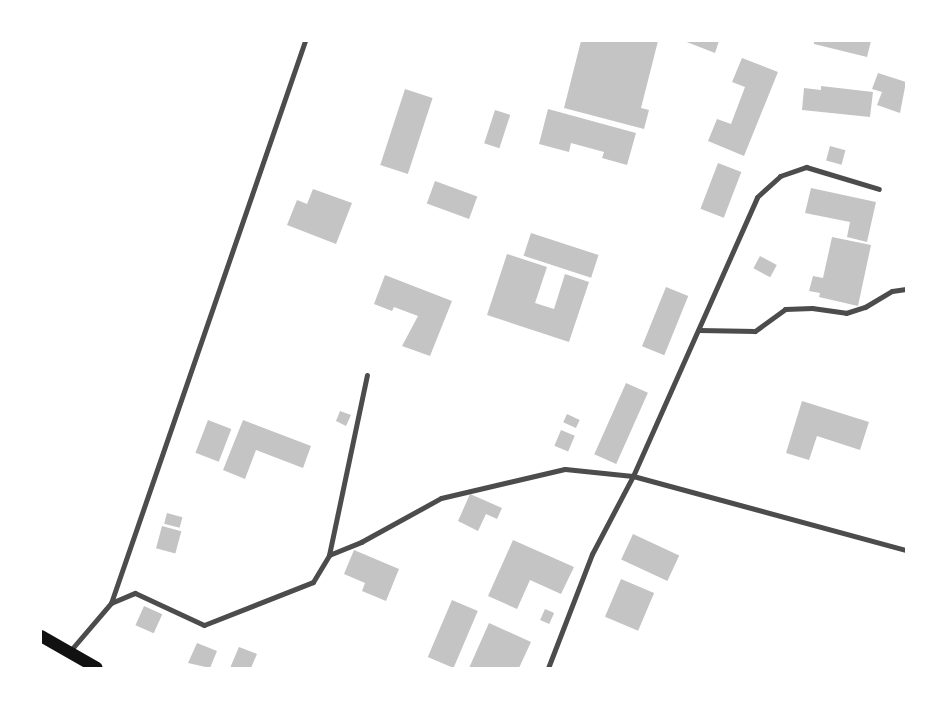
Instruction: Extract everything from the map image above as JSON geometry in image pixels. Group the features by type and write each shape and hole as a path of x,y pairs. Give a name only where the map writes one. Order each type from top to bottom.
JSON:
{"main road":[{"path":"41,636 97,668"}],"street":[{"path":"69,651 111,603 305,41"},
{"path":"548,668 592,554 633,476 757,197 780,176 806,167 879,189"},
{"path":"699,330 755,331 785,309 812,308 846,313 865,307 892,291 906,289"},
{"path":"111,603 135,593 204,625 313,582 329,555 367,374"},
{"path":"329,555 361,542 441,498 565,469 633,476 906,550"}],"building":[{"path":"581,41 658,41 641,108 649,110 644,129 564,108"},
{"path":"684,41 719,41 715,53"},
{"path":"814,41 871,41 867,57 814,44"},
{"path":"742,58 778,72 744,156 708,141 717,119 731,124 745,87 732,82"},
{"path":"878,73 906,82 900,113 877,105 882,92 872,89"},
{"path":"821,86 873,92 870,117 802,110 804,88 821,90"},
{"path":"405,89 433,98 408,174 380,165"},
{"path":"548,109 636,133 627,165 602,158 604,152 571,143 569,152 539,144"},
{"path":"495,110 510,115 499,148 484,143"},
{"path":"830,146 845,150 842,165 826,160"},
{"path":"718,163 741,172 724,218 700,209"},
{"path":"435,181 477,196 469,219 427,204"},
{"path":"811,188 876,202 867,242 847,237 850,222 805,213"},
{"path":"313,189 352,203 336,244 287,225 297,200 307,204"},
{"path":"531,233 599,255 591,278 524,256"},
{"path":"832,237 871,245 858,306 819,297 820,293 809,291 813,276 823,278"},
{"path":"507,254 547,267 535,303 554,309 565,274 589,282 569,342 487,315"},
{"path":"760,256 777,265 770,277 753,268"},
{"path":"385,275 452,301 430,356 402,346 418,316 394,307 392,311 374,304"},
{"path":"666,287 688,296 664,355 642,346"},
{"path":"626,383 648,393 616,464 594,454"},
{"path":"802,401 869,422 860,450 817,436 809,460 786,453"},
{"path":"340,411 351,415 346,426 336,421"},
{"path":"567,414 580,420 576,428 563,422"},
{"path":"208,420 231,429 219,462 195,453"},
{"path":"243,420 311,446 303,468 256,450 245,479 223,470"},
{"path":"561,430 575,436 568,452 554,446"},
{"path":"470,494 502,508 497,519 486,514 478,531 458,521"},
{"path":"167,513 182,517 180,528 164,524"},
{"path":"162,526 181,531 175,553 156,548"},
{"path":"633,534 679,556 667,581 621,559"},
{"path":"513,540 574,567 561,594 530,580 517,609 488,596"},
{"path":"354,550 399,569 386,601 362,591 365,583 344,574"},
{"path":"621,579 654,593 638,631 605,617"},
{"path":"452,600 478,611 454,668 428,657"},
{"path":"144,606 162,614 154,633 135,625"},
{"path":"545,609 554,613 549,624 540,620"},
{"path":"489,623 531,642 519,668 469,668"},
{"path":"197,643 217,651 210,668 188,663"},
{"path":"239,647 257,654 251,668 230,668"}]}
